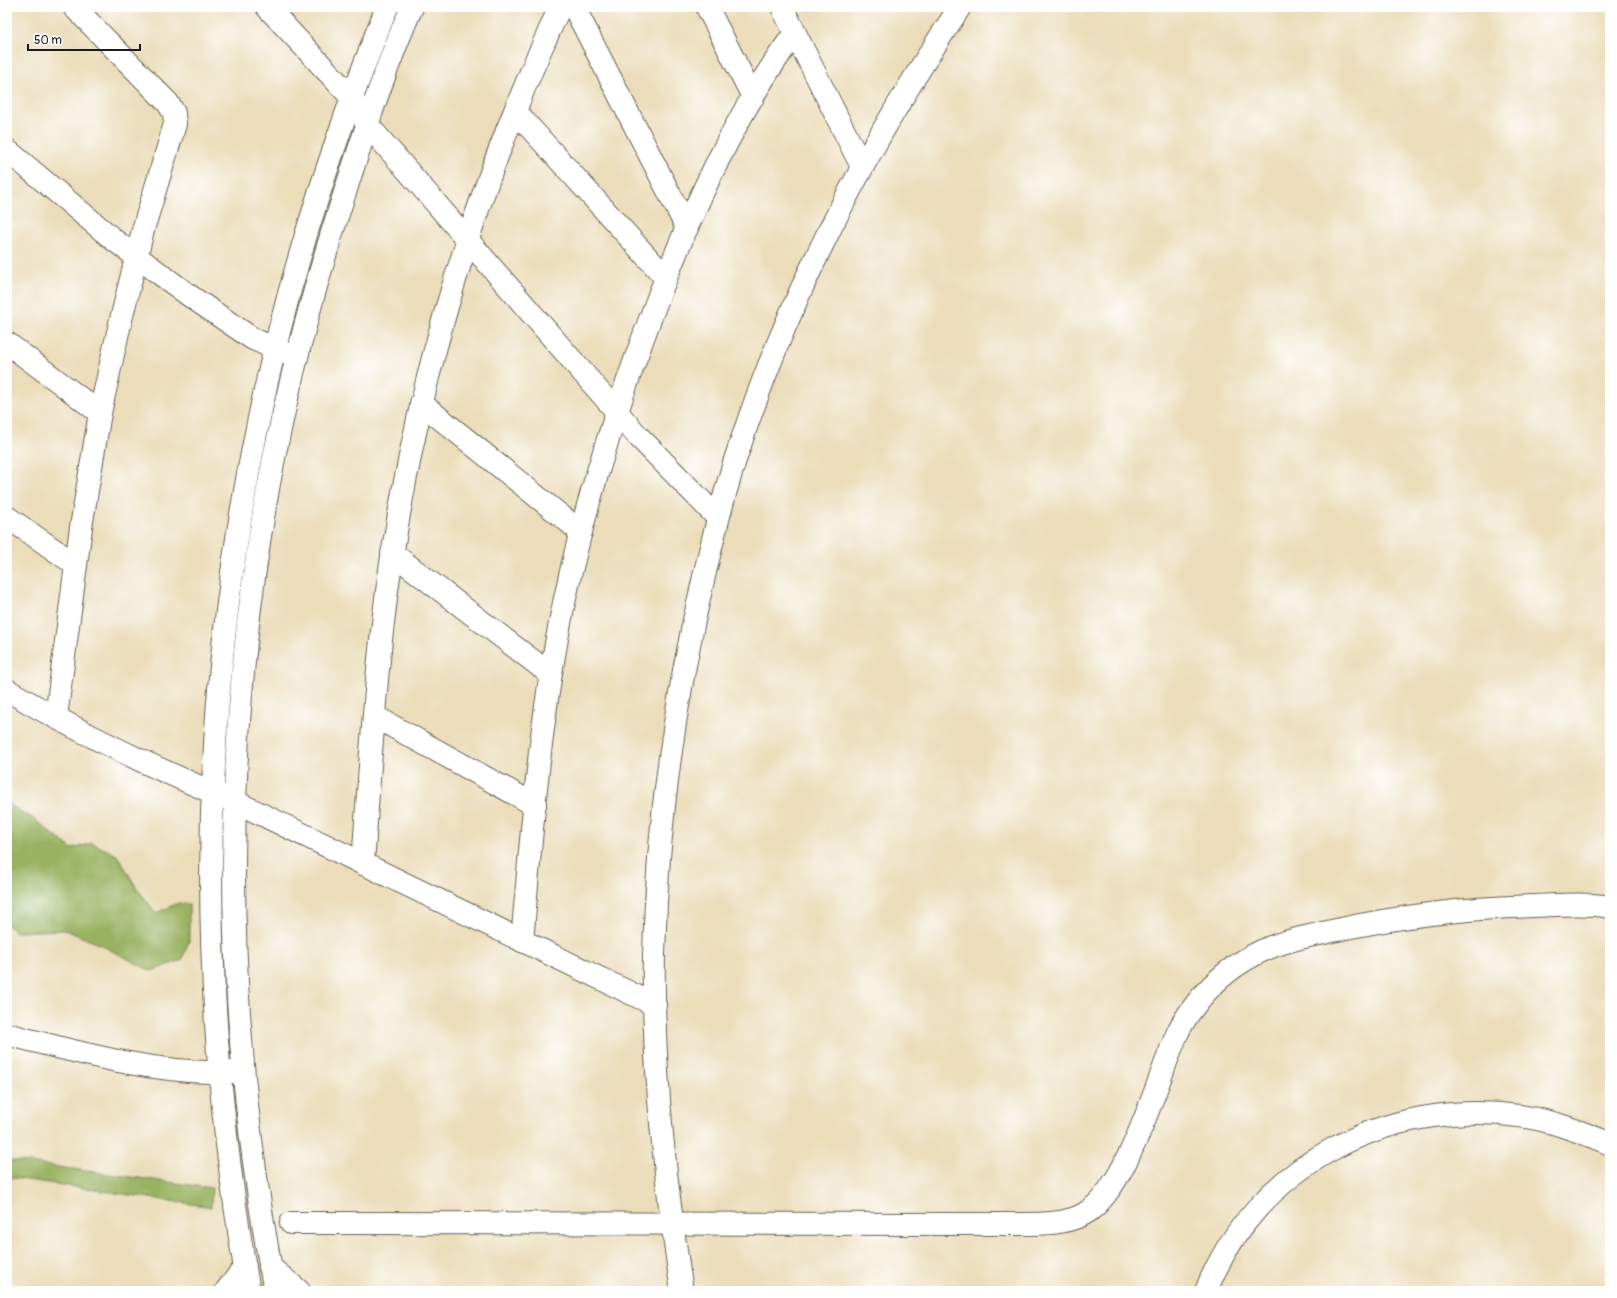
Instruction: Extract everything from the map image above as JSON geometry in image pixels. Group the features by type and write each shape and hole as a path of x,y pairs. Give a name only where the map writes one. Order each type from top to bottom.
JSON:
{"street":[{"path":"56,717 88,478 100,413 116,339 158,180 174,130 176,118 168,102 74,7"},
{"path":"267,7 352,98 367,124 617,412 666,466 718,518"},
{"path":"249,1291 230,1175 219,1073 213,973 213,792 219,690 231,579 246,482 276,349 307,234 352,98 387,7"},
{"path":"275,1291 250,1141 243,1072 237,973 235,911 236,802 241,694 254,574 275,455 297,358 321,268 367,124 388,66 412,7"},
{"path":"363,864 380,644 392,553 404,483 421,403 437,338 467,238 515,111 560,7"},
{"path":"574,7 687,228"},
{"path":"707,7 753,97"},
{"path":"782,7 862,167"},
{"path":"682,1291 673,1224 660,1098 654,956 660,851 668,776 677,710 689,646 718,518 740,446 772,358 796,300 862,167 911,82 960,7"},
{"path":"522,941 542,731 550,674 565,597 594,484 617,412 666,278 687,228 706,186 753,97 767,72 795,33"},
{"path":"515,111 666,278"},
{"path":"7,150 137,258 253,339 297,358"},
{"path":"7,343 100,413"},
{"path":"421,403 581,532"},
{"path":"7,517 76,565"},
{"path":"392,553 550,674"},
{"path":"7,690 122,751 236,802 655,1005"},
{"path":"374,716 535,805"},
{"path":"291,1224 1022,1224 1062,1221 1082,1215 1093,1209 1102,1201 1113,1184 1137,1136 1178,1032 1191,1011 1205,994 1220,979 1252,956 1287,941 1405,916 1482,908 1578,905 1598,905 1610,907"},
{"path":"7,1034 128,1062 166,1068 219,1073 243,1072"},
{"path":"1206,1291 1229,1246 1255,1212 1274,1192 1290,1177 1331,1149 1367,1133 1393,1124 1423,1117 1484,1113 1519,1116 1538,1120 1560,1125 1609,1141"},
{"path":"226,1291 245,1267"},
{"path":"270,1267 299,1291"}],"green space":[{"path":"7,803 32,818 72,849 92,843 117,855 137,888 156,913 178,903 189,904 189,941 182,960 151,971 101,945 65,930 15,932 7,925"},
{"path":"7,1160 212,1188 211,1207 7,1177"}]}
